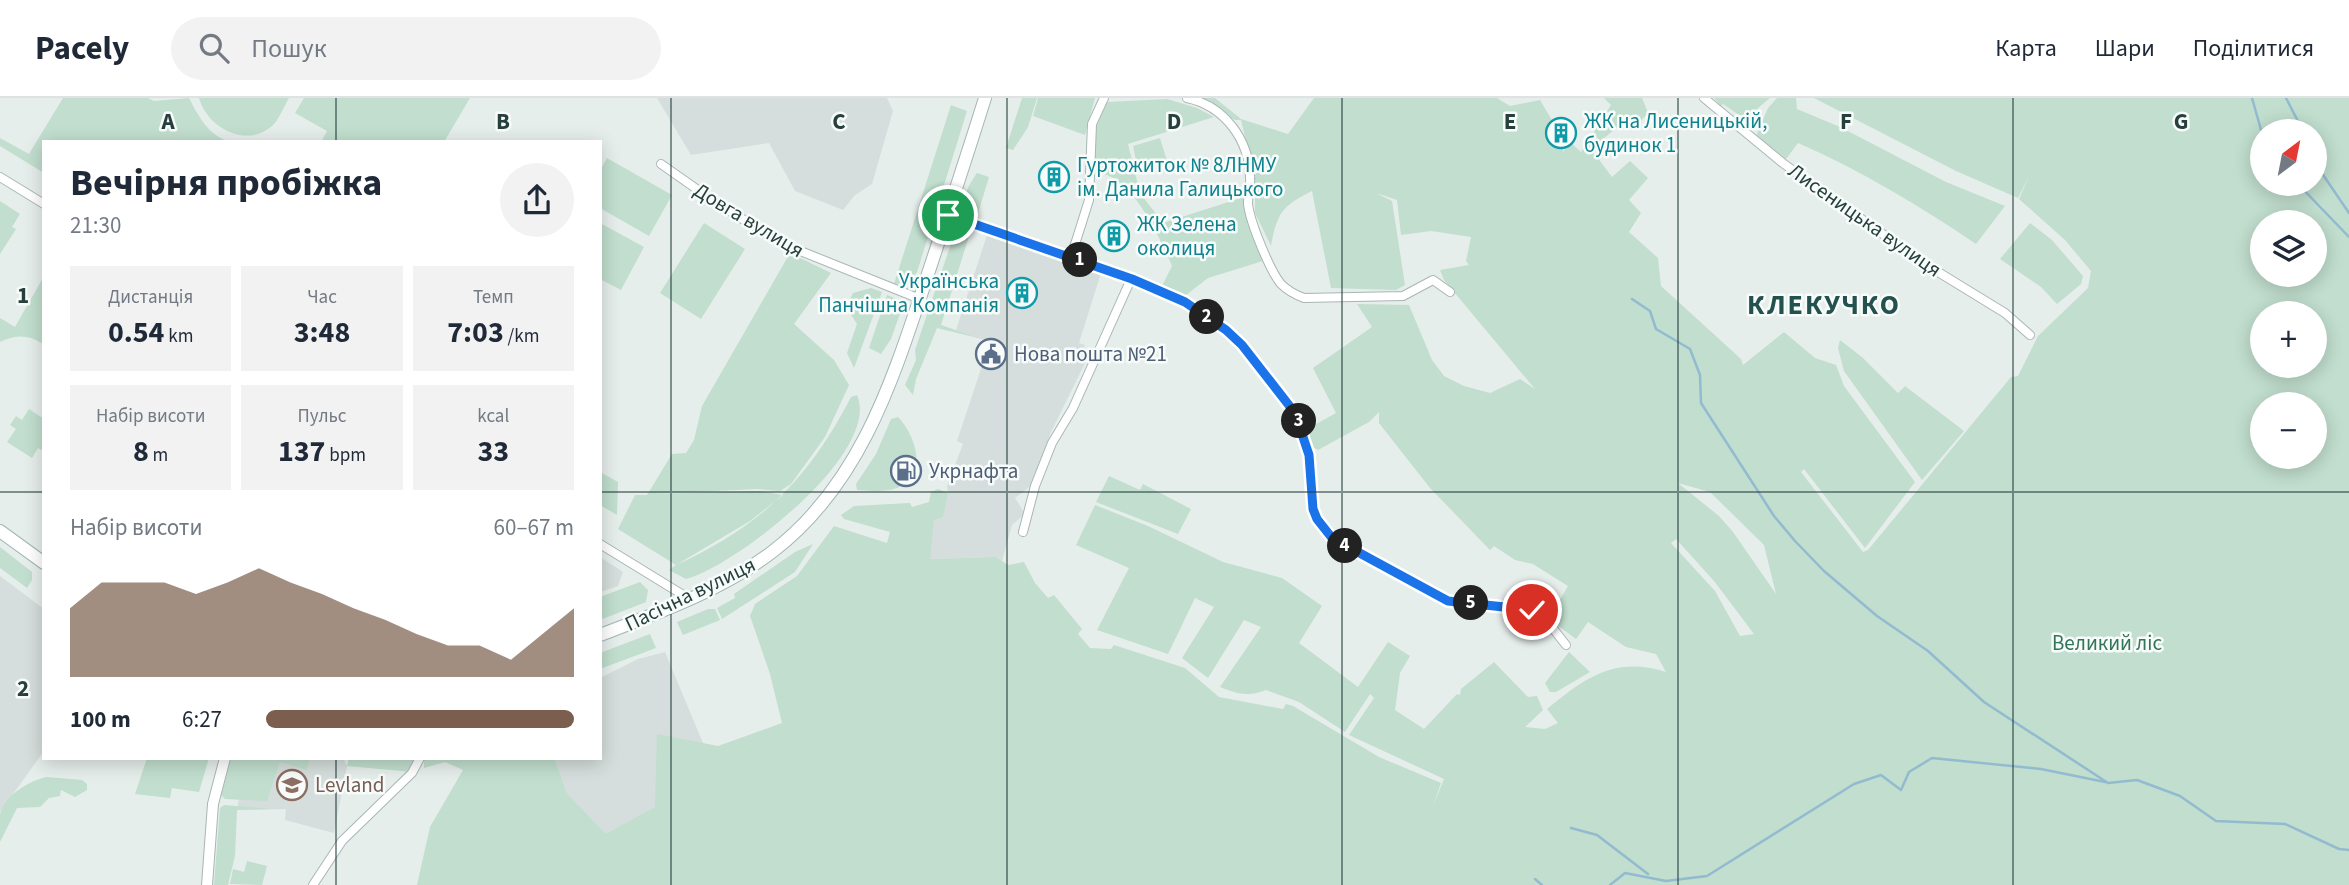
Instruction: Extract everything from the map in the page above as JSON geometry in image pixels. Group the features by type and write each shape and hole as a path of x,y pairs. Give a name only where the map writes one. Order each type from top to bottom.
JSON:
{"main road":[{"name":"Пасічна вулиця","path":"602,634 737,576 769,555 802,527 829,498 873,426 920,299 985,98"},
{"path":"0,531 42,562"}],"street":[{"path":"1071,257 1089,200 1092,124 1104,98"},
{"path":"1187,98 1217,112 1239,135 1248,160 1250,215 1275,274 1293,294 1304,298 1390,298 1407,295 1433,280 1450,292"},
{"name":"Лисеницька вулиця","path":"1704,98 1784,164 1936,271 2006,313 2030,335"},
{"name":"Довга вулиця","path":"661,164 718,204 783,244 920,299"},
{"path":"0,177 42,203"},
{"path":"948,215 1132,279 1185,302 1226,330 1286,401 1302,429 1309,455 1313,509 1317,519 1332,538 1448,601 1532,610 1551,626 1566,645"},
{"path":"1023,532 1035,486 1052,443 1073,408 1132,279"},
{"path":"602,545 688,598"},
{"path":"207,885 213,804 224,760"},
{"path":"313,885 342,841 412,773 419,760"}],"shaded area":[{"path":"657,98 887,98 893,111 872,184 855,195 843,210 795,191 769,143 691,155"},
{"path":"988,232 1101,273 1079,343 1085,345 1082,354 1086,361 1051,432 1033,484 1015,498 1025,514 1012,525 1002,561 996,557 929,559 934,519 948,493 947,486 963,444 957,441 990,342 956,330"},
{"path":"602,558 623,572 618,586 602,591"},
{"path":"0,576 42,608 42,754 0,812"},
{"path":"665,652 723,791 554,867 529,760 602,760 602,677 638,659"},
{"name":"Levland","path":"246,760 344,760 347,766 334,833 285,820 286,809 237,810"}],"green space":[{"path":"63,98 148,98 154,101 189,98 211,131 227,140 42,140 42,172 0,146 0,138 29,154"},
{"path":"199,98 289,98 272,126 261,133 239,135 218,126 203,108"},
{"path":"304,98 470,98 445,140 322,140 327,131 295,113"},
{"path":"1022,98 1037,98 1028,127 1013,150 1006,148"},
{"path":"1038,98 1095,98 1085,135 1033,116"},
{"name":"Великий ліс","path":"1198,98 1215,98 1241,119 1288,134 1314,98 1497,98 1510,106 1540,100 1563,139 1563,152 1570,142 1581,152 1611,105 1604,98 1642,98 1648,113 1636,126 1627,119 1591,149 1612,177 1630,161 1648,178 1629,200 1641,213 1629,232 1658,258 1661,286 1741,359 1743,365 1784,332 1815,358 1836,365 1844,386 1915,482 1865,548 1804,469 1801,472 1863,552 1868,550 2011,377 2018,376 2038,336 2088,288 2091,271 2065,240 2019,199 2029,176 2018,198 1956,171 1814,98 2349,98 2349,885 417,885 430,827 463,770 445,762 424,768 424,760 555,760 567,794 606,834 655,807 657,734 718,746 782,723 770,674 750,616 755,604 797,576 834,526 887,543 890,532 844,519 841,515 854,506 910,503 912,507 929,502 931,492 938,489 948,493 943,517 934,520 930,559 996,557 1008,565 1024,562 1035,583 1048,598 1054,595 1082,629 1078,634 1090,648 1111,649 1114,645 1185,668 1219,697 1283,709 1286,704 1293,706 1379,757 1441,783 1433,806 1444,779 1349,735 1374,698 1370,694 1345,732 1299,702 1266,690 1243,694 1220,687 1261,627 1244,620 1208,678 1182,658 1214,607 1195,598 1168,654 1097,630 1129,568 1076,545 1095,505 1148,526 1223,562 1282,578 1322,606 1299,643 1358,687 1388,642 1410,656 1400,673 1395,710 1424,729 1457,694 1460,695 1461,689 1494,662 1528,697 1537,696 1543,710 1525,727 1545,729 1558,723 1547,709 1575,687 1602,672 1631,667 1666,672 1656,654 1626,647 1588,622 1576,639 1549,619 1568,586 1533,564 1515,560 1494,546 1490,550 1430,488 1379,423 1379,412 1369,422 1318,450 1313,447 1307,429 1336,413 1313,368 1372,327 1357,304 1409,305 1432,360 1444,376 1464,386 1490,393 1520,379 1535,389 1444,280 1440,270 1469,265 1466,261 1471,237 1431,231 1401,235 1397,200 1376,193 1392,201 1405,285 1396,290 1331,288 1312,191 1294,201 1282,212 1271,246 1255,213 1255,177 1241,120 1235,120","holes":["1678,483 1710,492 1764,545 1776,594 1719,516","1676,539 1714,581 1754,634 1740,636 1715,591 1671,543"]},
{"path":"1714,98 1770,98 1745,119 1723,104 1721,106"},
{"path":"1777,98 1796,98 1797,109 1840,127 1946,182 2005,206 1976,244 1889,189 1798,143 1786,159 1756,136 1768,108"},
{"path":"1167,99 1197,108 1214,117 1128,144 1140,193 1163,223 1244,197 1247,221 1263,261 1208,278 1181,299 1160,290 1172,266 1142,209 1121,183 1095,173 1095,126 1101,109 1107,102"},
{"path":"951,105 967,111 917,272 908,283 894,284"},
{"path":"1160,138 1167,161 1138,170 1133,146"},
{"path":"607,158 672,195 649,236 602,209 602,167"},
{"path":"977,173 989,177 976,220 964,204 967,191"},
{"path":"0,201 20,214 12,227 16,229 0,254"},
{"path":"704,223 745,249 701,319 660,293"},
{"path":"2030,223 2052,240 2083,276 2081,284 2057,304 2041,287 2000,259"},
{"path":"602,224 644,247 621,290 602,280"},
{"path":"962,224 972,227 941,325 982,339 937,328 916,379 913,395 905,385 916,360 915,350 956,229"},
{"path":"790,253 831,273 794,324 834,360 849,385 825,437 791,484 780,491 757,489 648,494 759,491 782,495 818,453 851,397 857,395 859,419 848,446 827,475 799,504 768,530 737,553 686,579 669,570 676,565 618,529 635,495 647,495 672,454 686,453 694,440 702,406","holes":["773,503 734,534 676,565 750,521"]},
{"path":"42,280 42,342 21,336 0,342 0,318 15,327"},
{"path":"871,288 882,292 854,368 847,353 857,324 846,307 853,293"},
{"path":"887,295 897,299 902,308 891,339 881,354 869,348"},
{"path":"1840,340 1863,358 1898,393 1905,386 1964,431 1922,480 1844,371 1838,348"},
{"path":"29,409 42,418 42,450 38,448 32,458 7,442 16,429 10,425 16,416 22,420"},
{"path":"898,417 914,444 916,465 913,475 897,488 857,490 856,484 876,454 891,419"},
{"path":"602,473 618,482 617,515 602,506"},
{"path":"1109,476 1140,490 1143,484 1191,509 1178,534 1096,502"},
{"path":"813,544 795,572 722,619 717,608 735,598 734,594 795,552"},
{"path":"0,547 32,572 32,580 27,588 0,568"},
{"path":"640,582 648,590 646,602 602,619 602,596"},
{"path":"708,609 715,609 720,620 683,635 677,622"},
{"path":"650,634 656,648 602,668 602,652"},
{"path":"1569,652 1590,672 1556,692 1550,692 1545,683"},
{"path":"146,760 208,760 199,792 172,788 170,798 135,794"},
{"path":"230,760 310,760 307,770 280,762 267,801 225,799 221,795"},
{"path":"348,760 416,760 412,772 347,766"},
{"path":"46,777 82,780 87,784 87,790 75,797 61,790 60,796 49,798 40,807 17,808 0,842 0,814 7,800 25,786"},
{"path":"224,805 273,809 237,810 235,856 228,885 214,885 220,808"},
{"path":"247,861 267,866 262,885 230,884 233,869 244,872"}],"waterway":[{"path":"2252,98 2258,119"},
{"path":"2286,98 2297,119"},
{"path":"2328,182 2349,213"},
{"path":"2310,196 2349,237"},
{"path":"1632,299 1650,311 1656,329 1690,349 1700,375 1701,403 1774,516 1795,541 1824,571 1877,616 1928,651 1984,702 2108,783 2137,780 2180,796 2216,821 2285,824 2339,849 2349,850"},
{"path":"1610,885 1625,873 1666,881 1707,876 1854,784 1881,775 1901,790 1909,772 1932,758 2041,769 2105,782"},
{"path":"1571,828 1597,835 1648,874"},
{"path":"1535,879 1542,885"}],"place":[{"name":"ЖК на Лисеницькій, будинок 1","path":"1561,133"},
{"name":"Гуртожиток № 8ЛНМУ ім. Данила Галицького","path":"1054,177"},
{"name":"ЖК Зелена околиця","path":"1114,236"},
{"name":"Українська Панчішна Компанія","path":"1022,293"},
{"name":"Нова пошта №21","path":"991,354"},
{"name":"Укрнафта","path":"906,471"},
{"name":"Levland","path":"292,785"}],"district":[{"name":"КЛЕКУЧКО","path":"1824,305"}],"route":[{"path":"948,215 1119,274 1185,302 1226,330 1242,345 1295,413 1309,455 1313,509 1317,519 1332,538 1439,598 1459,603 1488,603 1532,610"}]}
